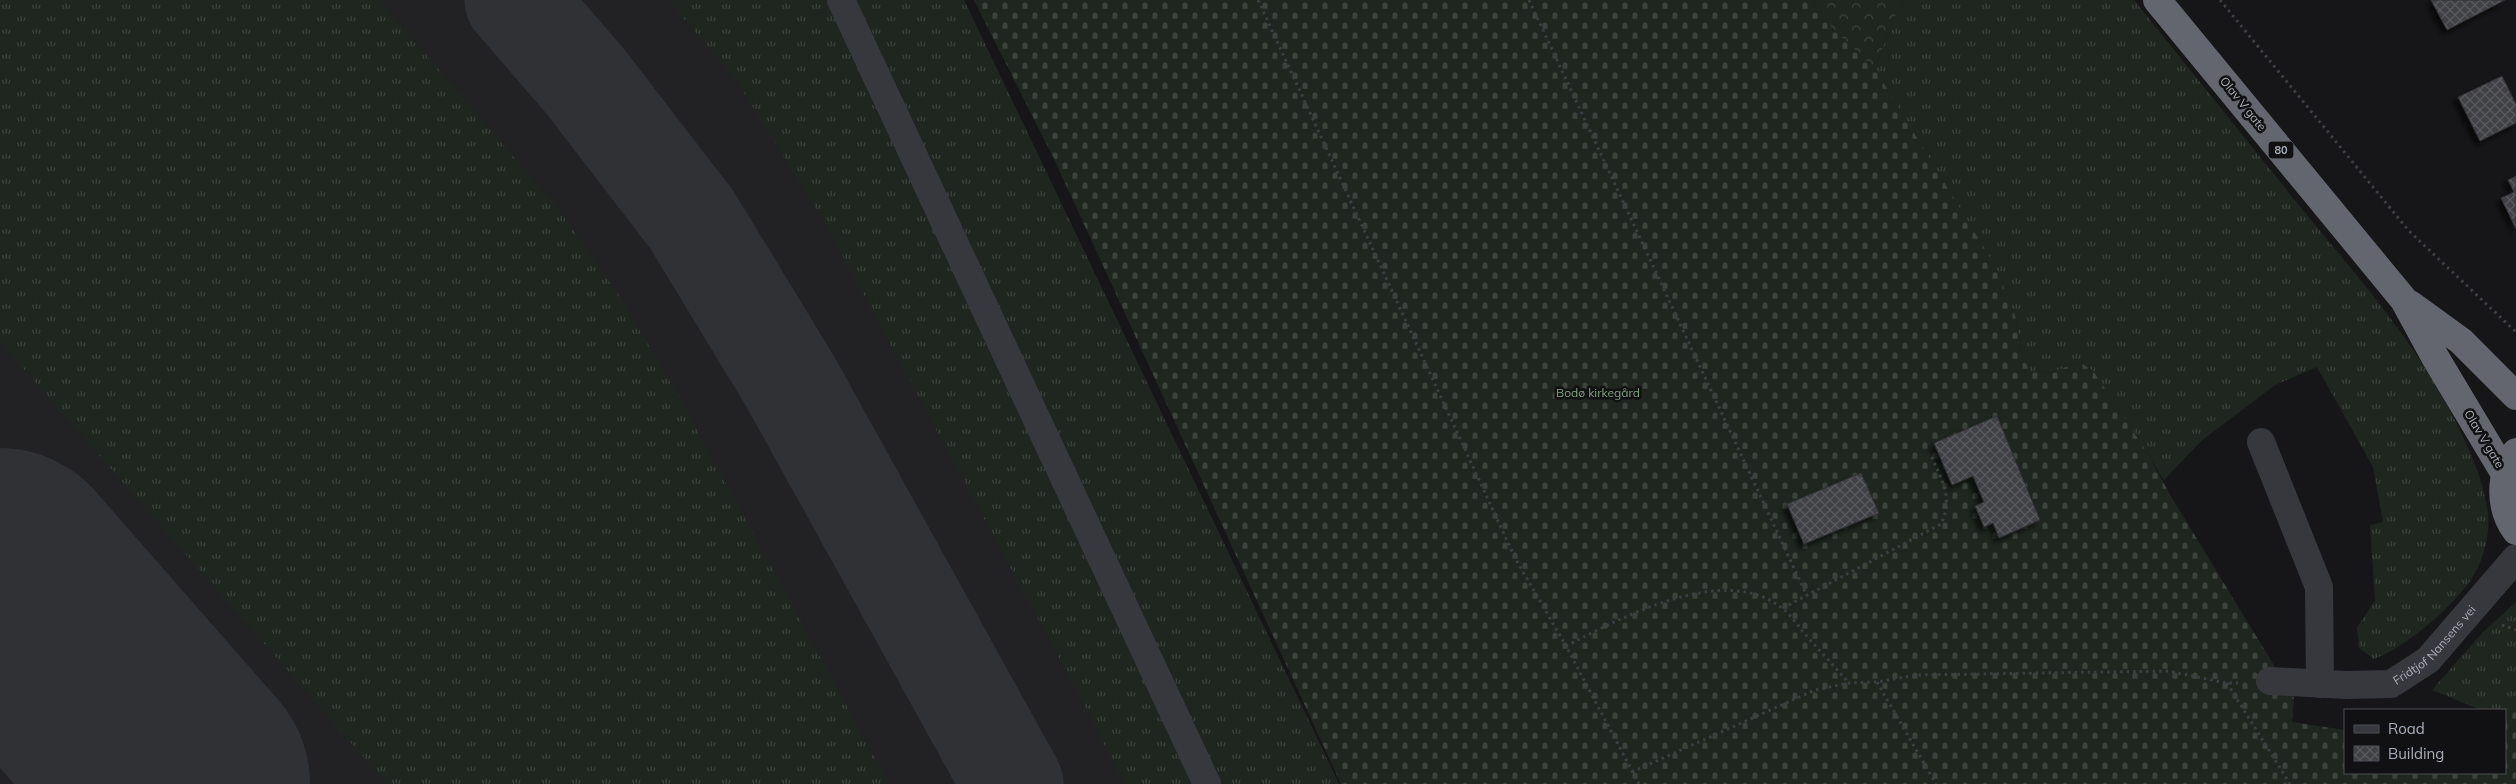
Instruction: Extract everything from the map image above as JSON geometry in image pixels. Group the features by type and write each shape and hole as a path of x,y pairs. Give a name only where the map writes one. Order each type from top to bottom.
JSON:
{"highway":[{"name":"Olav V gate","path":"2157,0 2404,300 2434,357 2511,463 2503,493 2506,512 2516,531"},
{"name":"Olav V gate","path":"2404,300 2461,342 2516,396"}],"lane":[{"path":"840,0 1207,784"},
{"path":"2261,442 2319,587 2320,684"},
{"name":"Fridtjof Nansens vei","path":"2270,681 2320,684 2391,684 2428,660 2516,558"}],"path":[{"path":"1258,0 1515,558 1566,646 1639,784"},
{"path":"1530,0 1807,596"},
{"path":"2220,0 2409,231 2516,332"},
{"path":"1783,608 1941,524 1947,512 1947,492 1930,454"},
{"path":"1566,646 1624,616 1662,603 1711,590 1756,594 1783,608 1849,683"},
{"path":"1632,772 1815,690 1849,683 1877,682 1916,675 2167,671 2227,684 2270,681"},
{"path":"1877,682 1936,784"},
{"path":"2227,684 2290,784"}],"shaded area":[{"path":"0,0 964,0 1339,784 0,784"}],"green space":[{"path":"0,0 379,0 560,211 622,300 683,404 889,784 387,784 0,342"},
{"path":"668,0 964,0 1339,784 1124,784 1084,704 825,223 736,80"},
{"name":"Bodø kirkegård","path":"974,0 1812,0 1829,25 1875,69 1994,264 2015,315 2023,360 2031,371 2050,373 2080,362 2094,372 2146,451 2172,498 2294,698 2292,722 2344,730 2344,774 2506,774 2506,713 2516,711 2516,784 1341,784 1055,161"},
{"path":"1812,0 1904,0 1892,22 1875,69 1829,25"},
{"path":"1904,0 2134,0 2367,288 2411,346 2449,408 2465,441 2485,495 2488,515 2487,538 2481,561 2474,575 2456,599 2429,624 2400,645 2374,659 2359,648 2357,627 2375,601 2370,525 2383,522 2373,467 2317,367 2275,385 2201,441 2164,480 2094,372 2080,362 2050,373 2031,371 2023,360 2015,315 1875,69 1892,22"},
{"path":"2516,602 2516,711 2506,713 2506,709 2479,709 2432,690 2483,632"}],"building":[{"path":"2431,0 2505,0 2447,30"},
{"path":"2502,76 2516,104 2516,123 2480,141 2458,97"},
{"path":"2516,176 2516,229 2501,198 2514,192 2508,180"},
{"path":"1997,416 2040,520 1999,538 1993,523 1984,527 1975,506 1984,502 1973,476 1952,485 1934,443"},
{"path":"1861,473 1879,513 1804,544 1787,504"}],"taxiway":[{"path":"515,0 585,81 692,220 790,381 1013,784"}],"runway":[{"path":"0,575 183,784"}]}
